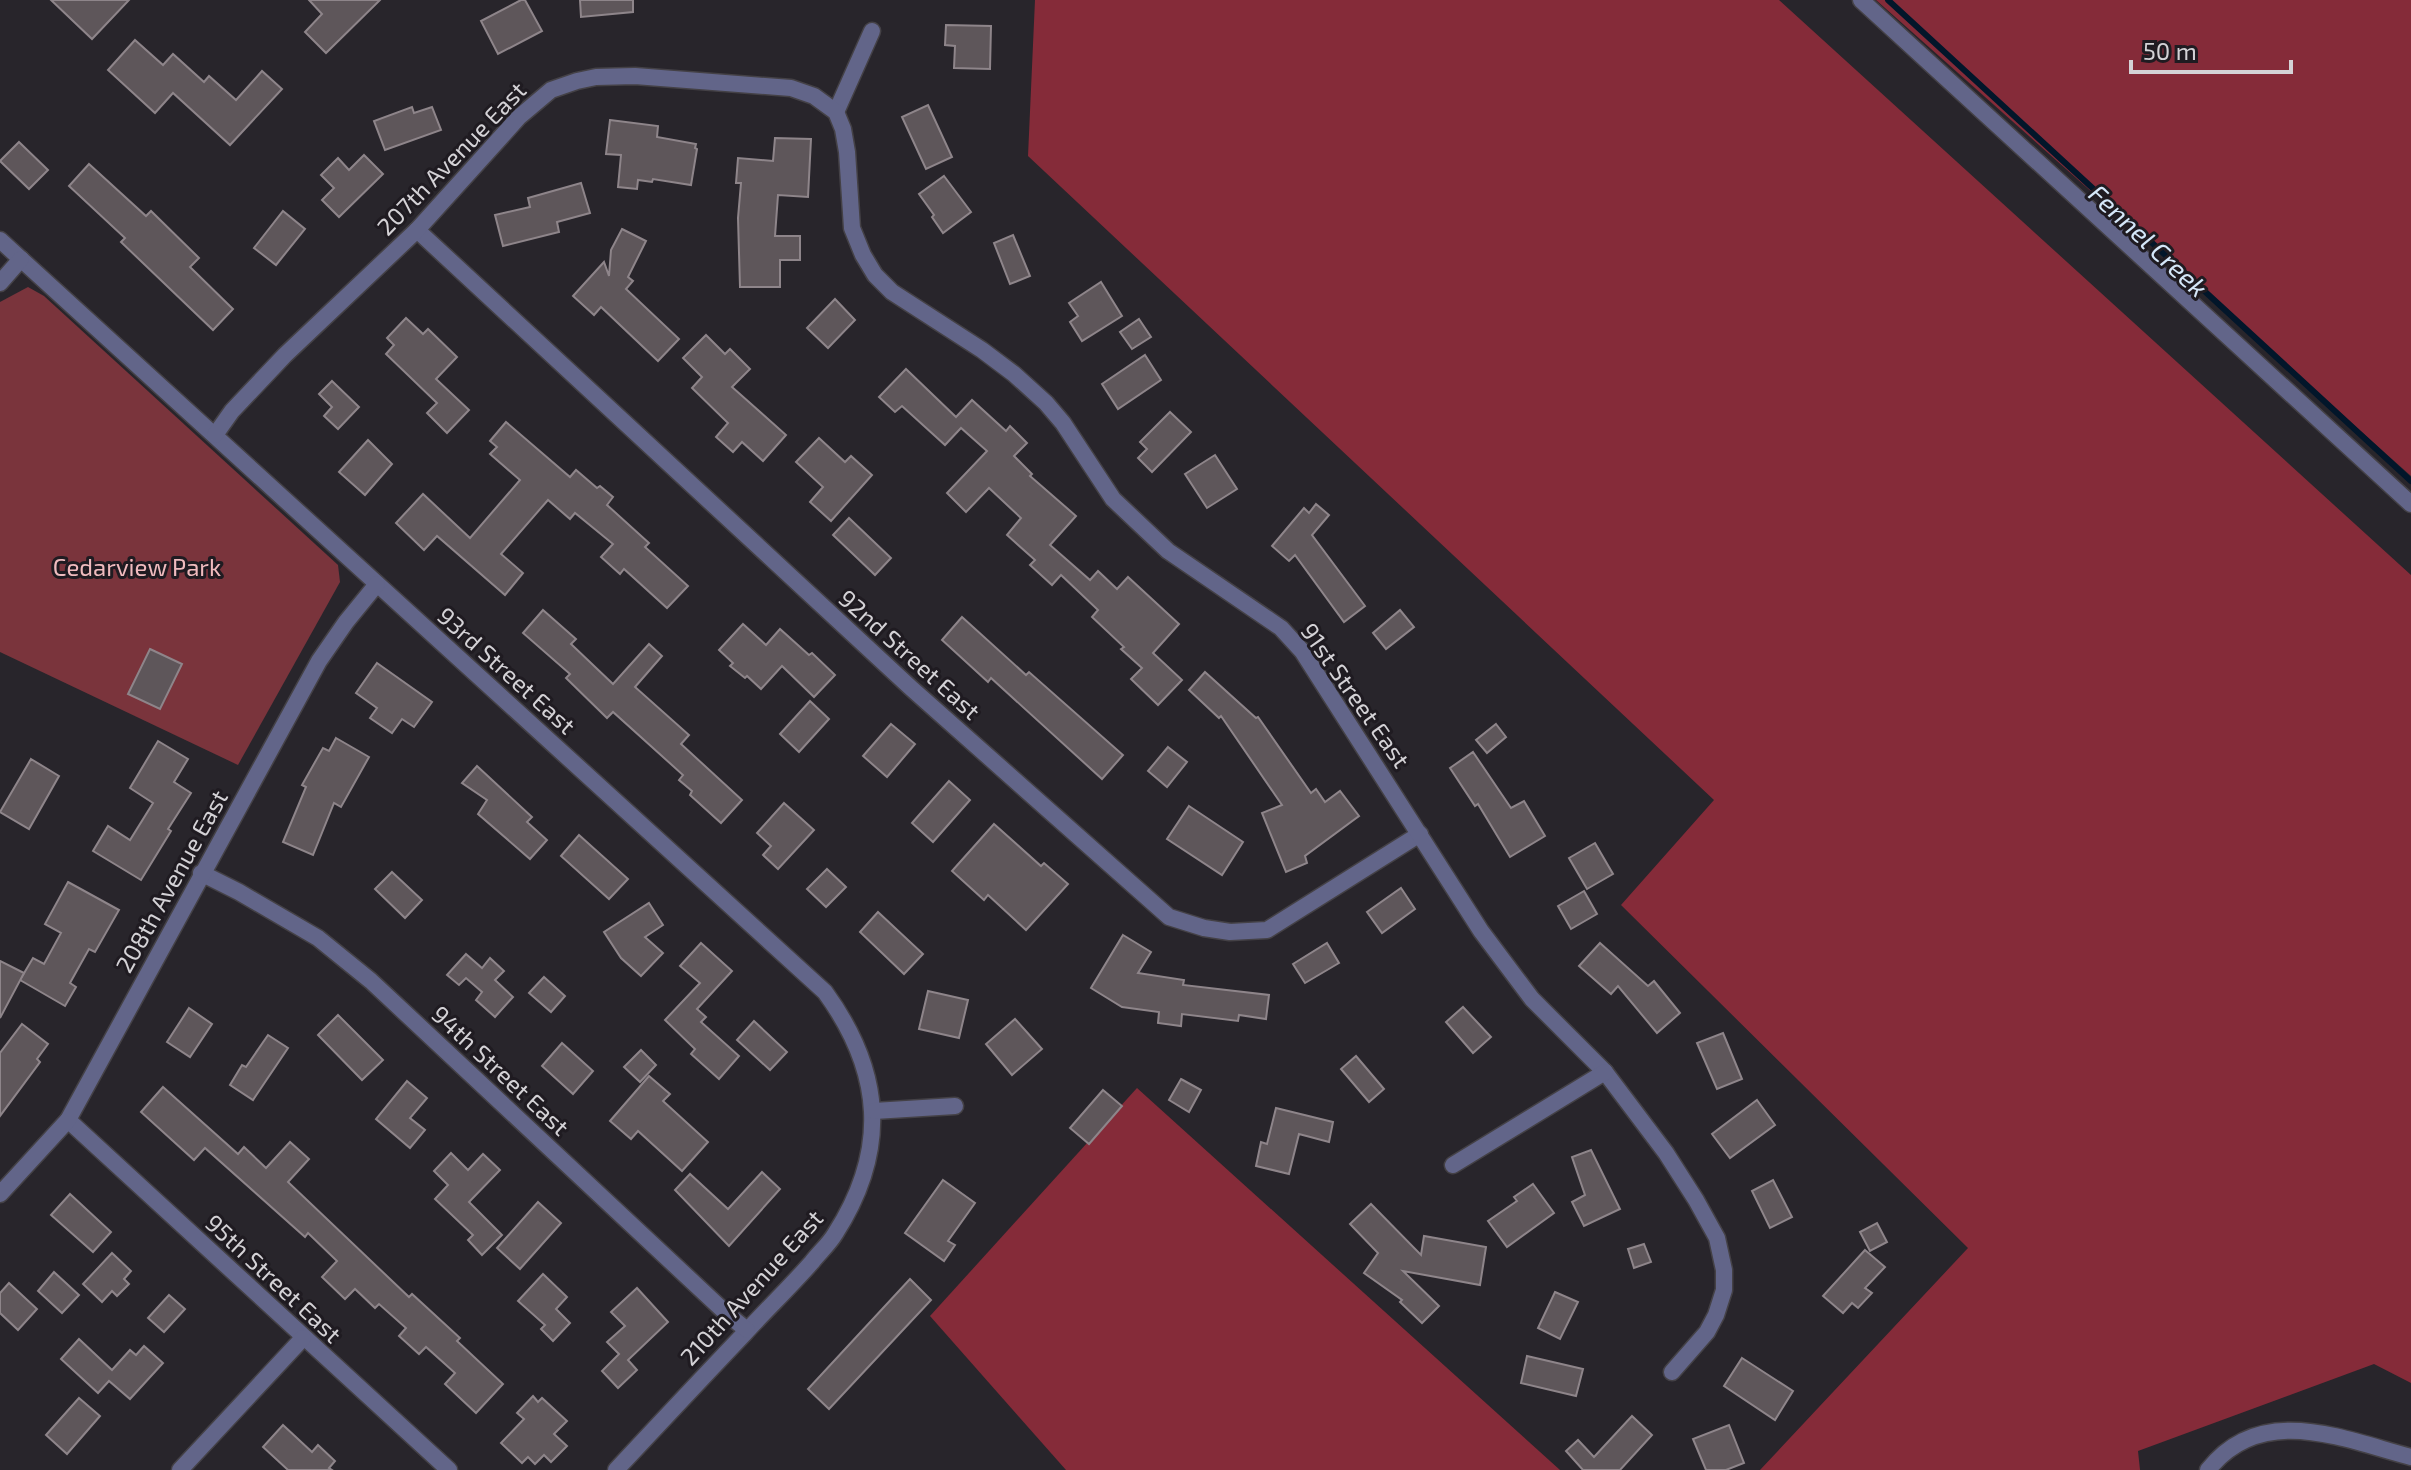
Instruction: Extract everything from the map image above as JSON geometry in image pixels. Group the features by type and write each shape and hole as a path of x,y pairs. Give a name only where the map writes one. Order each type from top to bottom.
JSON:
{"street":[{"path":"1861,0 2411,504"},
{"path":"836,112 872,31"},
{"name":"207th Avenue East","path":"215,435 232,411 285,355 417,230 519,117 551,90 596,77 635,76 791,88 814,96 836,112"},
{"name":"91st Street East","path":"836,112 847,152 852,228 875,275 892,292 1014,374 1063,423 1113,499 1168,551 1281,628 1302,651 1505,965 1532,999 1605,1072 1666,1153 1717,1238 1724,1270 1724,1290 1716,1315 1707,1332 1672,1372"},
{"name":"92nd Street East","path":"417,230 911,688 1169,917 1230,932 1267,930 1420,834"},
{"name":"93rd Street East","path":"0,240 825,992 844,1018 868,1079 874,1111"},
{"path":"0,283 21,259"},
{"name":"208th Avenue East","path":"0,1194 68,1120 319,661 377,584"},
{"name":"94th Street East","path":"201,873 318,938 371,981 747,1330"},
{"path":"1453,1165 1605,1072"},
{"path":"874,1111 955,1106"},
{"name":"210th Avenue East","path":"616,1470 835,1236 867,1166 874,1111"},
{"name":"95th Street East","path":"68,1120 449,1470"},
{"path":"180,1470 303,1338"},
{"path":"2208,1470 2218,1457 2235,1444 2256,1435 2295,1430 2313,1431 2411,1457"}],"green space":[{"name":"Cedarview Park","path":"28,287 44,296 338,565 340,582 238,765 0,652 0,302"}],"shaded area":[{"path":"1035,0 1779,0 2411,575 2411,1383 2374,1364 2138,1451 2140,1470 1760,1470 1968,1248 1621,905 1714,800 1028,156"},
{"path":"1876,0 2411,0 2411,476"},
{"path":"1137,1088 1560,1470 1066,1470 930,1316"}],"building":[{"path":"51,0 129,0 92,39"},
{"path":"309,0 380,0 326,53 305,32 322,14"},
{"path":"525,0 542,31 498,54 481,21"},
{"path":"580,0 633,0 633,12 581,17"},
{"path":"946,25 991,26 990,69 954,68 955,46 945,45"},
{"path":"135,40 163,65 173,54 204,82 209,76 236,100 262,71 282,89 230,145 173,93 155,113 108,70"},
{"path":"928,105 952,157 926,169 902,117"},
{"path":"412,107 414,113 432,107 441,130 385,150 374,121"},
{"path":"610,120 658,126 657,137 696,144 691,185 653,179 652,182 638,180 637,189 618,187 621,155 606,154"},
{"path":"775,138 811,139 808,197 778,195 775,236 800,236 800,260 780,260 780,287 740,287 738,218 741,183 736,183 738,158 773,161"},
{"path":"19,142 48,170 29,189 0,161"},
{"path":"364,155 383,174 339,217 322,200 334,188 321,175 338,158 349,170"},
{"path":"89,164 146,216 151,211 199,258 190,267 233,309 213,330 121,242 125,238 69,186"},
{"path":"944,176 971,212 943,233 919,194"},
{"path":"581,183 590,213 557,222 559,232 503,246 495,215 530,207 528,198"},
{"path":"283,211 305,229 276,265 254,248"},
{"path":"622,229 646,241 628,277 633,281 626,289 679,339 658,361 601,307 594,315 573,296 604,262 609,276 611,250"},
{"path":"1013,235 1030,276 1010,284 994,243"},
{"path":"1101,282 1122,316 1082,341 1070,322 1078,316 1069,303"},
{"path":"835,299 855,320 828,348 807,328"},
{"path":"406,318 423,334 428,329 457,357 436,379 469,410 447,433 427,413 437,403 386,354 394,345 387,338"},
{"path":"1139,319 1151,337 1132,349 1120,332"},
{"path":"706,335 725,354 730,349 750,369 732,387 786,435 763,461 742,442 733,452 716,437 728,423 692,388 702,377 683,358"},
{"path":"1145,355 1161,380 1118,409 1102,384"},
{"path":"906,369 956,417 972,400 1006,431 1010,426 1027,443 1014,456 1032,474 1030,476 1076,516 1050,545 1090,580 1098,571 1117,589 1128,577 1179,624 1153,653 1182,680 1158,705 1131,679 1142,668 1092,617 1098,610 1061,575 1052,585 1030,565 1035,560 1007,535 1021,518 989,488 966,512 947,493 987,451 961,428 945,445 902,406 895,412 879,397"},
{"path":"332,381 359,407 338,429 324,416 332,407 319,394"},
{"path":"1170,412 1191,432 1152,472 1138,458 1147,449 1140,442"},
{"path":"506,422 570,477 576,470 613,497 607,505 649,543 645,547 688,586 667,608 624,569 620,574 601,557 613,544 575,513 570,519 548,500 501,554 523,573 505,595 437,536 424,550 396,523 423,494 470,538 520,480 490,454 497,447 490,441"},
{"path":"819,438 845,462 851,456 872,475 831,521 810,502 823,487 796,462"},
{"path":"368,440 392,464 365,495 339,472"},
{"path":"1215,455 1237,489 1207,508 1185,474"},
{"path":"1316,504 1329,515 1312,535 1365,606 1344,622 1295,555 1289,561 1272,546 1304,508 1309,513"},
{"path":"849,518 891,558 875,575 833,535"},
{"path":"543,610 576,639 571,644 613,684 649,644 662,656 635,687 689,735 681,744 742,800 721,823 690,795 692,791 679,780 683,775 613,712 607,718 566,678 570,674 523,633"},
{"path":"1400,610 1414,627 1386,649 1373,633"},
{"path":"962,617 1123,755 1102,779 991,678 988,682 942,640"},
{"path":"743,624 766,645 780,629 835,675 814,697 782,666 761,689 730,666 733,663 719,650"},
{"path":"150,649 182,664 160,709 128,694"},
{"path":"377,663 432,702 414,727 402,719 392,733 370,718 377,708 356,693"},
{"path":"1205,672 1258,717 1311,793 1316,789 1325,802 1340,791 1359,816 1305,856 1307,863 1286,872 1262,813 1282,805 1221,716 1219,718 1189,690"},
{"path":"810,701 829,719 799,752 780,734"},
{"path":"891,724 915,744 887,777 863,756"},
{"path":"1496,724 1506,737 1487,753 1476,740"},
{"path":"336,738 369,757 341,807 334,803 313,855 283,842 306,787 302,785 323,748 329,751"},
{"path":"158,741 188,759 174,782 191,793 141,880 93,851 108,826 130,840 153,803 130,788"},
{"path":"1168,747 1187,762 1167,787 1148,771"},
{"path":"1473,752 1511,808 1524,801 1545,836 1510,857 1478,804 1475,806 1450,768"},
{"path":"31,759 59,776 29,829 0,812"},
{"path":"477,766 532,817 527,822 547,840 530,859 478,814 487,800 462,783"},
{"path":"949,781 970,800 933,842 912,823"},
{"path":"784,803 814,830 778,869 763,855 771,846 757,833"},
{"path":"1189,806 1243,842 1222,875 1167,839"},
{"path":"994,824 1041,866 1044,863 1068,884 1026,930 988,895 984,900 952,871"},
{"path":"579,835 628,879 609,899 561,856"},
{"path":"1595,843 1613,874 1587,889 1569,858"},
{"path":"827,869 846,887 826,907 807,889"},
{"path":"392,872 422,900 405,918 375,889"},
{"path":"68,882 119,910 95,952 89,949 70,983 76,987 65,1006 20,980 33,958 44,964 61,933 45,924"},
{"path":"1401,888 1415,909 1382,933 1367,912"},
{"path":"1584,891 1597,914 1571,929 1558,906"},
{"path":"649,903 663,925 645,937 663,953 641,976 621,958 604,932"},
{"path":"878,912 923,954 904,974 860,932"},
{"path":"1123,935 1151,952 1138,973 1184,980 1183,985 1269,995 1266,1019 1239,1015 1238,1021 1182,1014 1181,1026 1158,1023 1159,1012 1122,1007 1091,988"},
{"path":"701,943 732,971 697,1009 706,1017 701,1022 739,1056 719,1079 691,1054 695,1049 665,1020 700,983 680,966"},
{"path":"1327,943 1339,963 1305,983 1293,964"},
{"path":"1600,943 1648,986 1654,981 1680,1013 1657,1033 1618,986 1611,994 1579,966"},
{"path":"466,954 482,968 490,958 504,971 495,980 513,997 495,1017 476,1000 482,992 466,978 459,985 447,975"},
{"path":"0,961 24,973 0,1018"},
{"path":"544,977 565,996 551,1012 529,993"},
{"path":"928,991 968,1000 959,1038 919,1029"},
{"path":"1463,1007 1491,1037 1473,1053 1446,1022"},
{"path":"189,1008 212,1024 190,1057 167,1042"},
{"path":"338,1015 383,1060 362,1080 318,1035"},
{"path":"1015,1019 1042,1049 1012,1075 986,1044"},
{"path":"754,1021 787,1052 770,1070 737,1040"},
{"path":"22,1024 48,1044 37,1059 40,1062 0,1116 0,1053"},
{"path":"1723,1033 1742,1079 1717,1089 1697,1043"},
{"path":"268,1035 288,1048 253,1100 230,1085 242,1065 246,1067"},
{"path":"562,1043 593,1071 573,1094 542,1066"},
{"path":"641,1050 656,1065 640,1082 624,1067"},
{"path":"1356,1056 1384,1089 1369,1102 1341,1069"},
{"path":"649,1076 670,1094 663,1101 708,1142 682,1171 638,1131 631,1139 610,1121"},
{"path":"1181,1079 1201,1090 1189,1112 1169,1100"},
{"path":"407,1081 427,1098 410,1118 425,1130 410,1148 376,1119"},
{"path":"163,1087 238,1154 244,1147 266,1168 290,1142 309,1159 288,1182 409,1297 412,1294 460,1338 457,1341 503,1384 476,1413 445,1384 455,1373 426,1347 419,1354 399,1336 406,1328 379,1304 375,1308 355,1289 345,1299 322,1277 337,1261 308,1233 305,1237 205,1148 194,1160 141,1112"},
{"path":"1103,1090 1122,1106 1089,1144 1070,1128"},
{"path":"1757,1100 1775,1125 1730,1158 1712,1134"},
{"path":"1276,1108 1333,1122 1329,1142 1299,1134 1289,1174 1256,1166 1261,1142 1267,1144"},
{"path":"1591,1150 1620,1209 1584,1226 1572,1202 1585,1195 1572,1157"},
{"path":"451,1153 468,1170 483,1154 500,1170 469,1202 502,1235 482,1255 468,1240 473,1235 435,1199 448,1185 434,1171"},
{"path":"762,1172 780,1189 729,1246 675,1190 690,1174 728,1209"},
{"path":"943,1180 975,1203 948,1241 955,1245 944,1261 905,1233"},
{"path":"1773,1180 1792,1217 1770,1228 1752,1191"},
{"path":"1533,1184 1554,1213 1507,1247 1488,1221 1517,1201 1514,1197"},
{"path":"70,1194 111,1232 93,1252 51,1215"},
{"path":"538,1202 561,1223 520,1269 497,1248"},
{"path":"1371,1204 1421,1255 1424,1236 1486,1247 1480,1285 1403,1271 1439,1306 1422,1323 1400,1302 1402,1300 1364,1273 1378,1253 1350,1224"},
{"path":"1877,1223 1887,1242 1870,1251 1860,1232"},
{"path":"1644,1244 1651,1262 1634,1268 1628,1249"},
{"path":"1865,1250 1885,1267 1865,1288 1872,1293 1858,1308 1852,1303 1843,1313 1823,1296"},
{"path":"112,1253 131,1271 124,1279 129,1284 117,1296 112,1291 102,1302 83,1284"},
{"path":"54,1272 79,1295 62,1313 38,1291"},
{"path":"543,1274 567,1297 556,1309 570,1323 553,1341 541,1329 545,1325 518,1301"},
{"path":"910,1279 931,1300 829,1409 808,1389"},
{"path":"9,1283 37,1309 18,1330 0,1313 0,1293"},
{"path":"637,1288 668,1322 628,1360 637,1370 618,1388 602,1371 619,1354 607,1342 625,1326 611,1312"},
{"path":"1555,1292 1578,1302 1560,1339 1538,1328"},
{"path":"169,1295 185,1309 164,1332 148,1318"},
{"path":"79,1339 112,1370 130,1350 136,1355 144,1346 163,1363 130,1399 109,1381 98,1393 61,1359"},
{"path":"1527,1356 1583,1369 1576,1396 1521,1383"},
{"path":"1742,1358 1793,1391 1775,1420 1724,1386"},
{"path":"533,1396 538,1402 542,1398 567,1421 554,1434 567,1446 551,1462 544,1455 535,1464 528,1457 522,1463 501,1443 524,1419 517,1413"},
{"path":"79,1398 100,1416 67,1454 46,1435"},
{"path":"1632,1416 1652,1435 1620,1470 1583,1470 1566,1451 1578,1440 1594,1457"},
{"path":"283,1425 312,1452 318,1445 335,1461 329,1468 332,1470 288,1470 263,1447"},
{"path":"1729,1425 1744,1463 1726,1470 1706,1470 1693,1439"}],"waterway":[{"name":"Fennel Creek","path":"1888,0 2411,481"}]}
